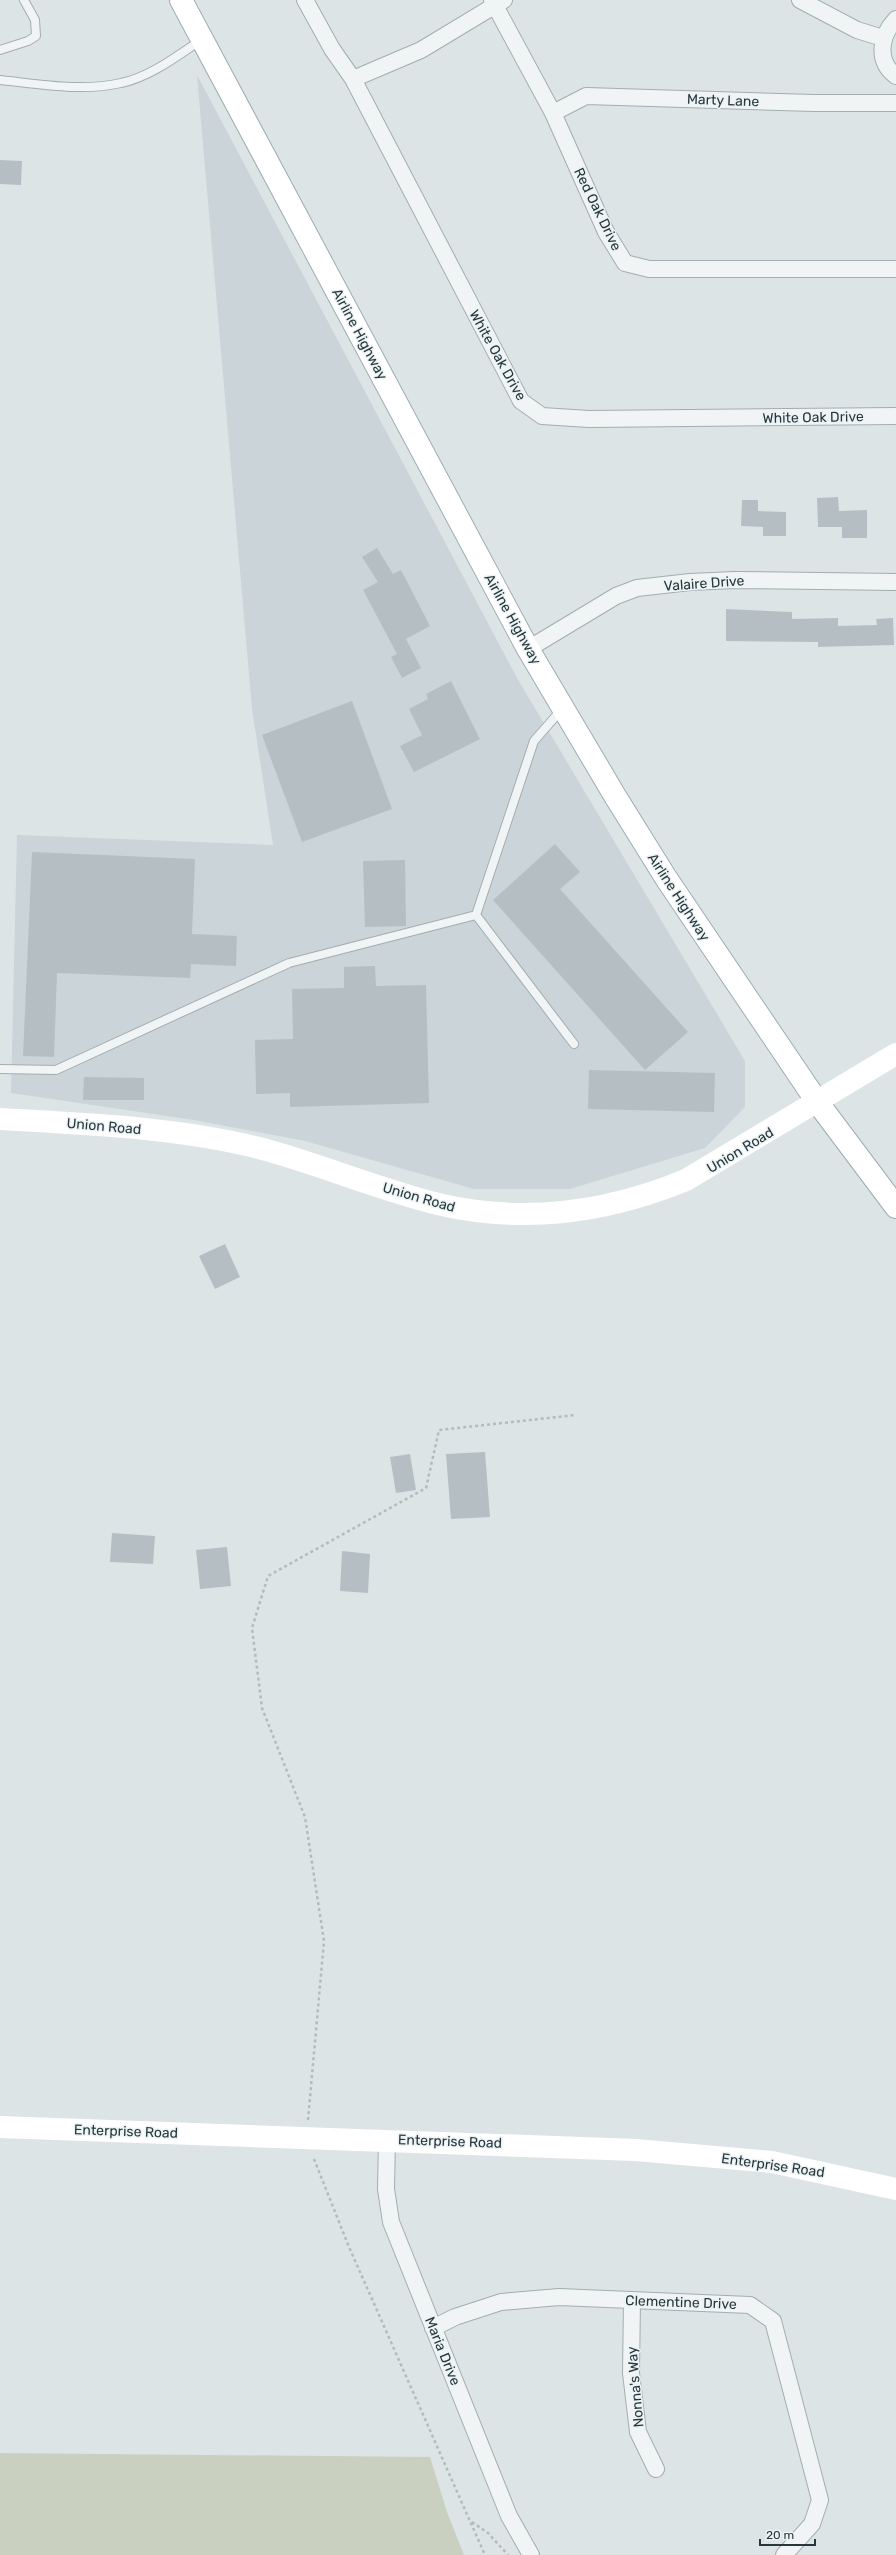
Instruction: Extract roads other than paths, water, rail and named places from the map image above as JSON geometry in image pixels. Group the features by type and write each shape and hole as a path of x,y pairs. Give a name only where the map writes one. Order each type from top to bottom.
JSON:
{"street":[{"name":"Airline Highway","path":"181,0 528,649 564,706 666,878 818,1103 896,1207"},
{"name":"White Oak Drive","path":"305,0 332,49 353,80 521,400 542,416 634,419 896,416"},
{"path":"800,0 857,30 883,38"},
{"path":"353,80 420,50 497,2"},
{"name":"Red Oak Drive","path":"497,2 553,113 606,232 625,262 649,269 896,269"},
{"path":"896,19 888,27 883,38 882,50 885,62 896,76"},
{"name":"Marty Lane","path":"553,113 586,96 814,103 896,103"},
{"name":"Valaire Drive","path":"528,649 616,596 637,588 690,582 734,580 896,582"},
{"name":"Union Road","path":"0,1119 120,1127 220,1139 328,1168 436,1203 469,1210 524,1215 598,1208 655,1193 707,1170 896,1054"},
{"name":"Enterprise Road","path":"0,2128 579,2146 772,2162 896,2189"},
{"name":"Maria Drive","path":"387,2139 386,2189 391,2222 509,2516 531,2555"},
{"name":"Clementine Drive","path":"433,2328 455,2317 501,2302 559,2297 750,2305 774,2321 820,2500 812,2524 784,2555"},
{"name":"Nonna's Way","path":"632,2300 631,2374 638,2432 656,2469"}],"lane":[{"path":"0,50 28,42 36,36 35,20 24,0"},
{"path":"0,80 84,87 122,83 161,66 202,39"},
{"path":"476,915 534,741 564,706"},
{"path":"476,915 574,1044"},
{"path":"0,1069 56,1070 289,963 476,915"}]}
